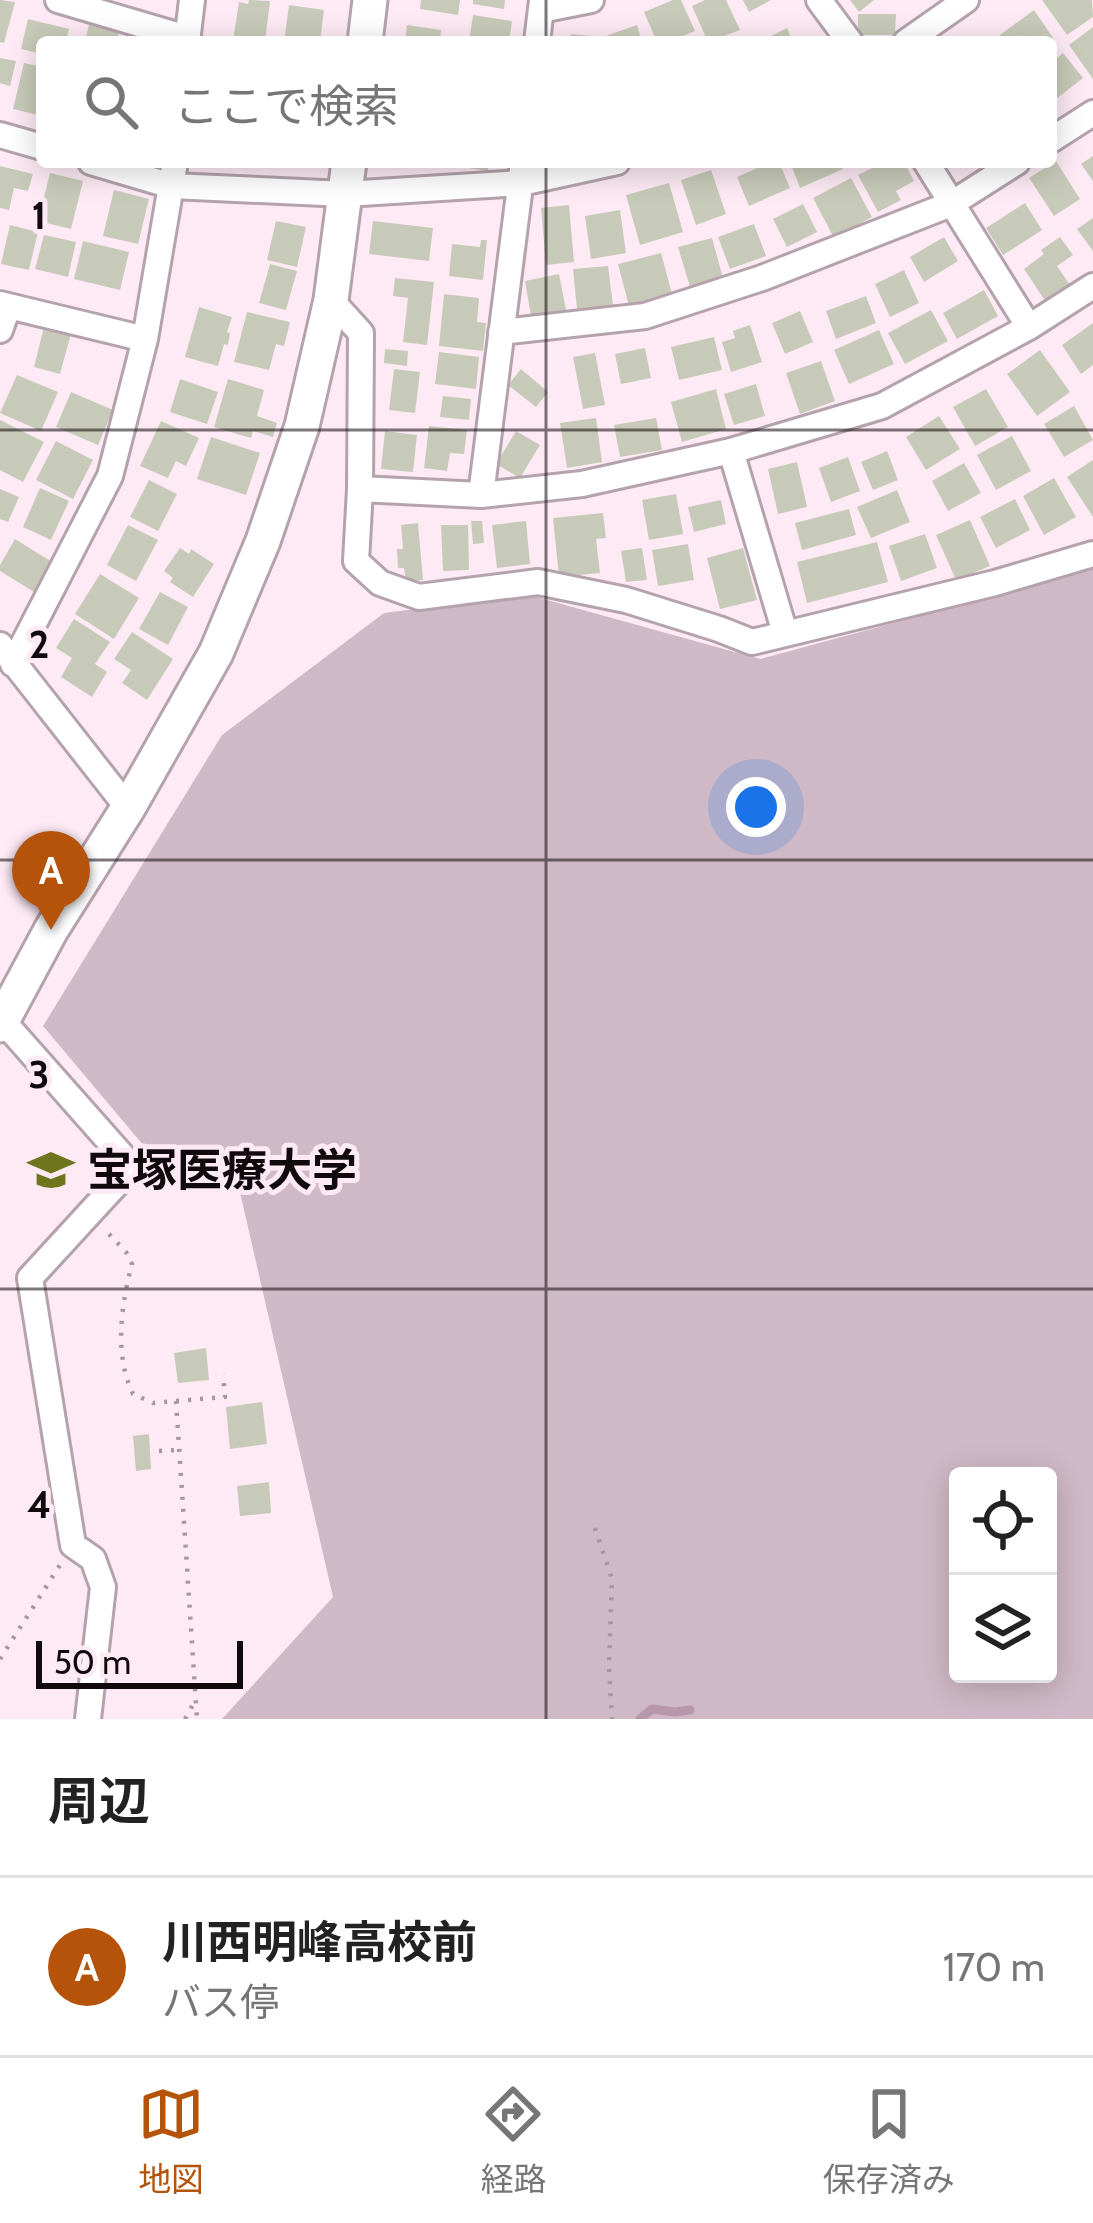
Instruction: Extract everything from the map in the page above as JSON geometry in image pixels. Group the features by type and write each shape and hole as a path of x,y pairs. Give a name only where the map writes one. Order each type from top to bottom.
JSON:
{"street":[{"path":"58,0 174,36"},
{"path":"188,36 192,0"},
{"path":"366,36 370,0"},
{"path":"538,36 542,5 591,0"},
{"path":"818,0 845,36"},
{"path":"914,36 965,0"},
{"path":"1057,136 1093,113"},
{"path":"0,135 36,145"},
{"path":"132,168 173,174 347,178 560,168"},
{"path":"930,168 1029,327"},
{"path":"501,332 645,316 762,278 952,204 1008,168"},
{"path":"481,495 522,172"},
{"path":"128,808 7,654 110,476 145,339 173,174"},
{"path":"88,1719 103,1587 93,1559 73,1545 30,1278 122,1179 125,1160 1,1022 216,652 263,541 302,426 331,300 347,178"},
{"path":"360,489 481,495 582,484 731,452 882,406 1029,327 1093,286"},
{"path":"331,300 361,333 356,561 380,583 419,597 538,582 626,600 752,642 1093,554"},
{"path":"3,314 145,339"},
{"path":"731,452 785,633"}],"path":[{"path":"126,1252 132,1264 122,1300 124,1375 134,1394 153,1402 225,1397 223,1374"},
{"path":"176,1401 197,1719"},
{"path":"160,1451 178,1450"},
{"path":"595,1528 612,1579 612,1719"},
{"path":"0,1659 73,1545"},
{"path":"185,1719 196,1699"}],"shaded area":[{"path":"1093,569 1093,1719 222,1719 333,1597 239,1188 149,1152 43,1026 222,735 384,613 529,595 760,659"}],"building":[{"path":"0,0 15,2 4,43 0,42"},
{"path":"249,0 270,1 266,36 234,36 239,2 248,4"},
{"path":"421,0 460,0 458,15 420,9"},
{"path":"473,0 505,0 504,9 473,4"},
{"path":"681,0 695,31 654,36 644,12"},
{"path":"705,0 726,0 740,30 705,36 692,6"},
{"path":"743,0 771,0 749,12"},
{"path":"850,0 874,0 859,12"},
{"path":"1042,0 1092,0 1093,17 1067,35"},
{"path":"289,5 324,10 321,36 285,36"},
{"path":"1034,10 1052,36 1001,36"},
{"path":"858,14 896,14 895,35 858,35"},
{"path":"473,15 512,21 510,36 470,36"},
{"path":"28,19 69,29 67,36 36,36 36,53 21,49"},
{"path":"90,20 120,27 118,36 86,36"},
{"path":"407,25 441,30 440,36 406,36"},
{"path":"637,25 640,36 606,36"},
{"path":"1093,27 1093,79 1069,45"},
{"path":"1063,53 1083,78 1057,98 1057,58"},
{"path":"0,58 16,61 10,86 0,83"},
{"path":"24,63 36,66 36,115 13,109"},
{"path":"1093,156 1093,181 1081,164"},
{"path":"1057,163 1080,199 1054,216 1029,178 1045,168 1057,168"},
{"path":"0,166 33,174 28,191 14,188 9,210 0,208"},
{"path":"757,168 782,168 790,188 749,206 737,177"},
{"path":"792,168 843,168 843,169 800,188"},
{"path":"872,168 907,168 914,181 896,191 901,200 878,212 858,175"},
{"path":"711,170 726,214 696,225 681,180"},
{"path":"50,173 83,181 71,229 38,221"},
{"path":"851,178 872,217 834,238 813,198"},
{"path":"669,183 683,232 640,245 626,195"},
{"path":"114,190 149,199 138,244 103,236"},
{"path":"1025,203 1042,230 1003,255 986,228"},
{"path":"803,204 817,232 787,247 773,219"},
{"path":"569,205 574,262 546,265 541,208"},
{"path":"620,210 626,253 591,259 585,216"},
{"path":"1093,218 1093,251 1077,229"},
{"path":"276,221 306,227 297,267 267,260"},
{"path":"373,221 433,228 429,261 369,254"},
{"path":"754,224 766,256 730,269 718,237"},
{"path":"10,225 38,232 29,270 1,264"},
{"path":"44,235 76,242 68,277 35,269"},
{"path":"944,237 958,261 924,282 910,257"},
{"path":"1060,237 1073,255 1057,266 1070,285 1046,302 1024,269"},
{"path":"712,238 723,278 690,287 678,247"},
{"path":"481,240 487,240 483,280 449,276 452,244 480,247"},
{"path":"83,241 129,252 120,290 74,279"},
{"path":"661,253 672,294 629,306 618,264"},
{"path":"270,264 297,271 286,310 259,303"},
{"path":"608,266 613,305 577,309 573,269"},
{"path":"904,270 919,303 890,317 875,284"},
{"path":"559,274 567,315 532,322 525,281"},
{"path":"395,278 434,282 427,345 403,342 408,298 393,296"},
{"path":"984,290 998,316 957,339 943,313"},
{"path":"444,294 479,298 477,322 486,323 483,351 439,346"},
{"path":"866,296 876,323 836,339 826,311"},
{"path":"199,307 232,317 228,345 224,344 218,366 185,357"},
{"path":"931,310 948,341 905,364 888,333"},
{"path":"800,311 813,342 785,354 772,323"},
{"path":"247,312 290,322 284,346 276,344 269,370 234,362"},
{"path":"45,323 72,330 60,374 34,367"},
{"path":"1093,323 1093,365 1081,374 1062,345"},
{"path":"750,325 762,362 731,372 722,342 735,338 733,331"},
{"path":"879,330 894,364 849,384 834,350"},
{"path":"714,337 722,370 679,380 671,347"},
{"path":"645,348 651,378 621,384 615,354"},
{"path":"385,349 408,351 407,366 384,363"},
{"path":"1040,350 1070,392 1037,416 1007,374"},
{"path":"439,352 479,357 476,389 435,384"},
{"path":"595,353 605,405 583,409 573,357"},
{"path":"821,361 835,401 800,414 786,373"},
{"path":"394,369 420,372 415,413 389,410"},
{"path":"521,369 548,392 536,407 508,385"},
{"path":"17,375 58,392 41,431 0,413"},
{"path":"180,379 218,392 207,424 170,412"},
{"path":"228,379 264,390 257,416 277,423 273,437 253,431 251,438 214,427"},
{"path":"756,384 765,416 734,425 724,394"},
{"path":"716,389 726,429 682,442 671,402"},
{"path":"986,389 1008,427 975,446 953,407"},
{"path":"71,392 113,410 98,445 56,427"},
{"path":"443,396 471,399 469,420 440,417"},
{"path":"1074,406 1093,440 1064,457 1044,424"},
{"path":"939,416 960,449 926,470 906,437"},
{"path":"596,418 602,462 567,468 560,423"},
{"path":"656,418 662,450 620,457 614,425"},
{"path":"0,420 44,442 23,482 0,470"},
{"path":"161,421 199,438 186,466 176,461 168,478 140,466"},
{"path":"429,426 467,430 464,454 450,453 447,471 424,468"},
{"path":"385,431 417,435 413,472 381,469"},
{"path":"516,431 540,445 520,478 496,464"},
{"path":"1012,436 1031,471 996,490 977,455"},
{"path":"211,437 260,453 246,495 197,479"},
{"path":"56,441 93,460 73,499 36,480"},
{"path":"887,451 898,480 873,490 861,462"},
{"path":"848,457 860,491 831,502 819,468"},
{"path":"1093,460 1093,517 1067,477"},
{"path":"797,462 807,507 778,514 768,469"},
{"path":"964,463 981,493 948,511 932,481"},
{"path":"1054,478 1076,517 1044,535 1023,496"},
{"path":"149,480 177,494 158,531 130,517"},
{"path":"40,488 69,501 51,540 23,527"},
{"path":"0,489 19,497 8,522 0,519"},
{"path":"897,490 910,522 871,538 857,507"},
{"path":"676,494 683,534 649,540 642,500"},
{"path":"1015,499 1030,530 996,548 980,517"},
{"path":"721,500 726,524 694,532 688,507"},
{"path":"849,509 856,535 802,550 795,523"},
{"path":"603,513 606,538 596,539 600,573 559,577 553,518"},
{"path":"970,520 990,566 956,580 936,535"},
{"path":"471,521 482,521 484,543 473,544"},
{"path":"526,521 530,564 497,568 492,525"},
{"path":"418,523 423,580 406,582 404,568 398,568 397,549 403,549 401,525"},
{"path":"128,525 158,540 136,581 107,565"},
{"path":"441,525 468,525 469,570 443,571"},
{"path":"925,534 937,568 901,581 889,546"},
{"path":"15,539 52,562 34,592 0,571"},
{"path":"877,542 888,582 807,603 797,562"},
{"path":"688,544 694,580 658,586 652,550"},
{"path":"180,548 189,554 191,549 214,564 193,597 170,582 173,578 164,571"},
{"path":"642,548 647,580 626,582 621,551"},
{"path":"743,548 757,600 720,609 707,558"},
{"path":"100,574 139,598 114,639 75,614"},
{"path":"160,592 188,607 168,645 139,629"},
{"path":"74,619 110,642 95,664 107,672 92,697 61,677 72,658 56,648"},
{"path":"132,632 173,659 147,700 122,683 131,670 114,659"},
{"path":"206,1348 209,1380 178,1383 174,1353"},
{"path":"262,1402 267,1444 230,1449 226,1407"},
{"path":"149,1434 151,1469 136,1471 133,1436"},
{"path":"269,1482 271,1513 240,1516 237,1486"}],"waterway":[{"path":"640,1719 652,1709 690,1710"}],"place":[{"name":"川西明峰高校前","path":"51,930"},
{"name":"宝塚医療大学","path":"51,1170"}]}
